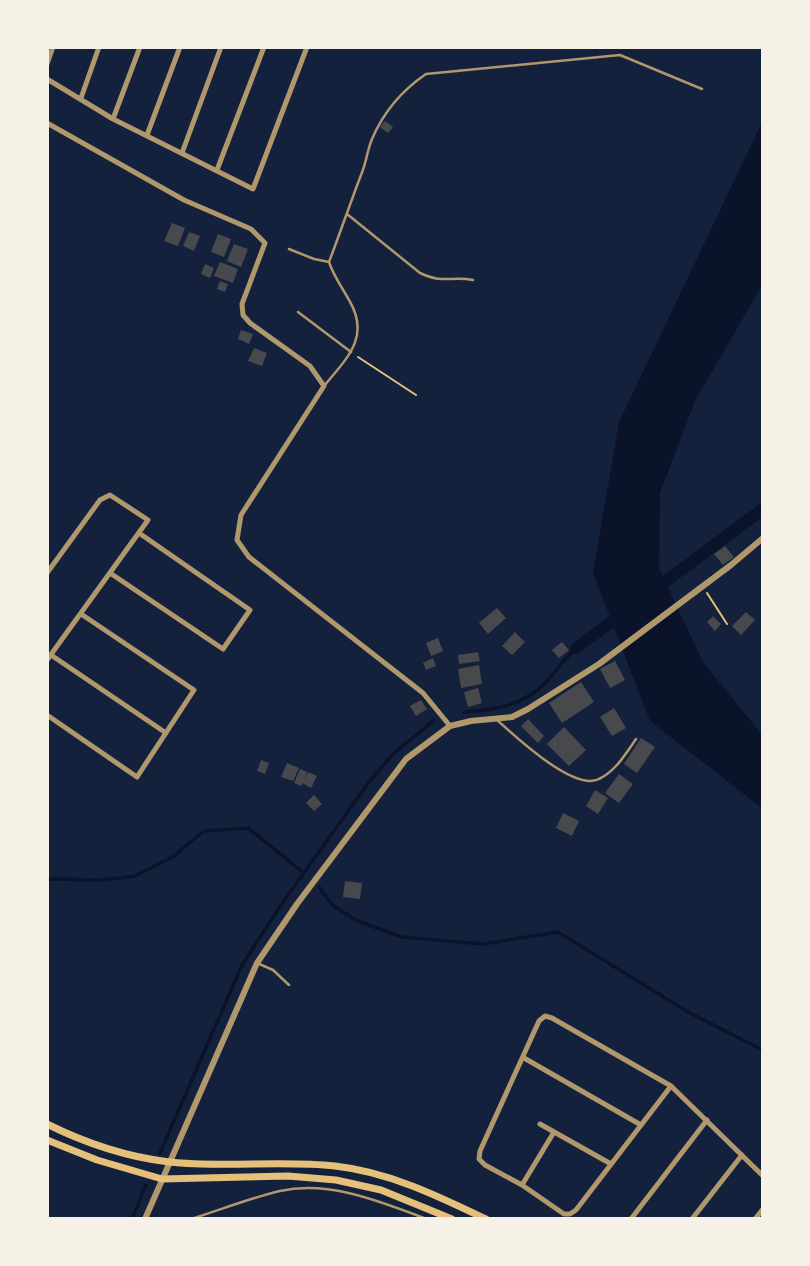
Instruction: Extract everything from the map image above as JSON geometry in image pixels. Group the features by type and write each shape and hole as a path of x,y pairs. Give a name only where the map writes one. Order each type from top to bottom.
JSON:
{"main road":[{"path":"47,1124 102,1147 168,1162 289,1162 338,1166 385,1176 440,1196 486,1219"},
{"path":"47,1140 97,1160 162,1179 288,1176 336,1180 381,1190 452,1219"}],"street":[{"path":"47,64 53,47"},
{"path":"81,98 99,47"},
{"path":"113,118 140,47"},
{"path":"147,135 180,47"},
{"path":"183,153 221,47"},
{"path":"217,170 264,47"},
{"path":"47,79 113,118 253,188 307,47"},
{"path":"47,124 184,201 251,229 261,237 265,243 264,252 242,304 243,315 250,323 310,366 324,386 241,515 237,540 249,557 423,693 450,726"},
{"path":"47,573 100,499 110,495 148,520 49,657 166,733"},
{"path":"110,573 223,649 250,610 139,533"},
{"path":"145,1219 257,963 303,895 406,759 450,726 512,717 528,709 599,664 763,538"},
{"path":"47,715 137,777 194,690 81,614"},
{"path":"671,1086 570,1214 564,1214 522,1185 485,1165 480,1159 480,1151 539,1021 545,1016 671,1086 763,1176"},
{"path":"524,1058 641,1125"},
{"path":"631,1219 707,1120"},
{"path":"540,1124 611,1164"},
{"path":"522,1185 554,1132"},
{"path":"692,1219 742,1156"},
{"path":"755,1219 763,1209"}],"lane":[{"path":"324,386 351,352 358,335 358,318 334,278 329,262 366,164 371,141 401,92 426,74 620,55 702,89"},
{"path":"347,214 420,273 445,281 472,280"},
{"path":"289,249 329,262"},
{"path":"298,312 351,352"},
{"path":"497,720 536,754 573,776 587,781 598,780 619,763 636,739"},
{"path":"257,963 272,970 289,985"},
{"path":"191,1219 280,1191 309,1188 346,1192 427,1219"}],"path":[{"path":"351,352 416,395"},
{"path":"702,586 727,624"}],"water":[{"path":"763,120 763,284 695,401 660,493 659,568 703,662 763,736 763,809 650,721 593,573 619,422"}],"building":[{"path":"385,121 393,127 388,133 380,127"},
{"path":"172,223 185,228 178,246 164,241"},
{"path":"189,232 200,236 194,251 183,246"},
{"path":"218,234 231,239 224,257 211,252"},
{"path":"234,244 248,249 241,267 227,261"},
{"path":"220,262 238,269 233,283 214,276"},
{"path":"205,264 214,268 210,278 201,274"},
{"path":"220,281 228,284 225,292 217,289"},
{"path":"241,330 253,334 249,344 238,339"},
{"path":"254,348 267,353 262,366 248,361"},
{"path":"725,546 734,557 723,565 714,554"},
{"path":"497,608 506,618 488,634 479,623"},
{"path":"746,612 755,620 741,635 732,626"},
{"path":"713,616 721,624 715,631 707,622"},
{"path":"515,632 525,642 512,655 502,646"},
{"path":"438,638 443,651 431,656 426,643"},
{"path":"562,642 569,650 559,658 552,650"},
{"path":"478,652 480,661 459,664 458,655"},
{"path":"433,658 436,666 426,670 423,663"},
{"path":"615,661 625,680 610,688 600,669"},
{"path":"479,665 482,684 461,688 458,669"},
{"path":"581,682 594,702 562,723 549,703"},
{"path":"478,688 482,703 468,707 464,692"},
{"path":"421,700 427,709 416,716 410,706"},
{"path":"614,708 626,728 612,736 600,717"},
{"path":"528,719 544,736 538,743 521,726"},
{"path":"564,727 586,750 569,766 547,744"},
{"path":"641,738 655,747 637,773 624,764"},
{"path":"261,760 269,763 265,774 257,771"},
{"path":"287,763 299,768 293,781 281,777"},
{"path":"300,769 307,772 301,786 294,783"},
{"path":"308,772 317,776 311,788 302,783"},
{"path":"619,774 633,784 619,803 605,793"},
{"path":"595,790 608,798 598,814 586,806"},
{"path":"314,795 322,804 314,811 306,803"},
{"path":"563,813 579,821 572,836 556,828"},
{"path":"345,881 362,883 360,899 343,897"}],"waterway":[{"path":"654,590 763,509"},
{"path":"576,648 625,612"},
{"path":"464,712 498,708 528,697 546,682 576,648"},
{"path":"160,1153 242,965 281,905 369,782 392,755 434,720"},
{"path":"47,879 103,880 135,876 174,856 204,831 248,828 304,873"},
{"path":"319,887 332,905 358,921 402,937 483,944 558,932 688,1012 763,1050"},
{"path":"132,1219 146,1185"}]}
